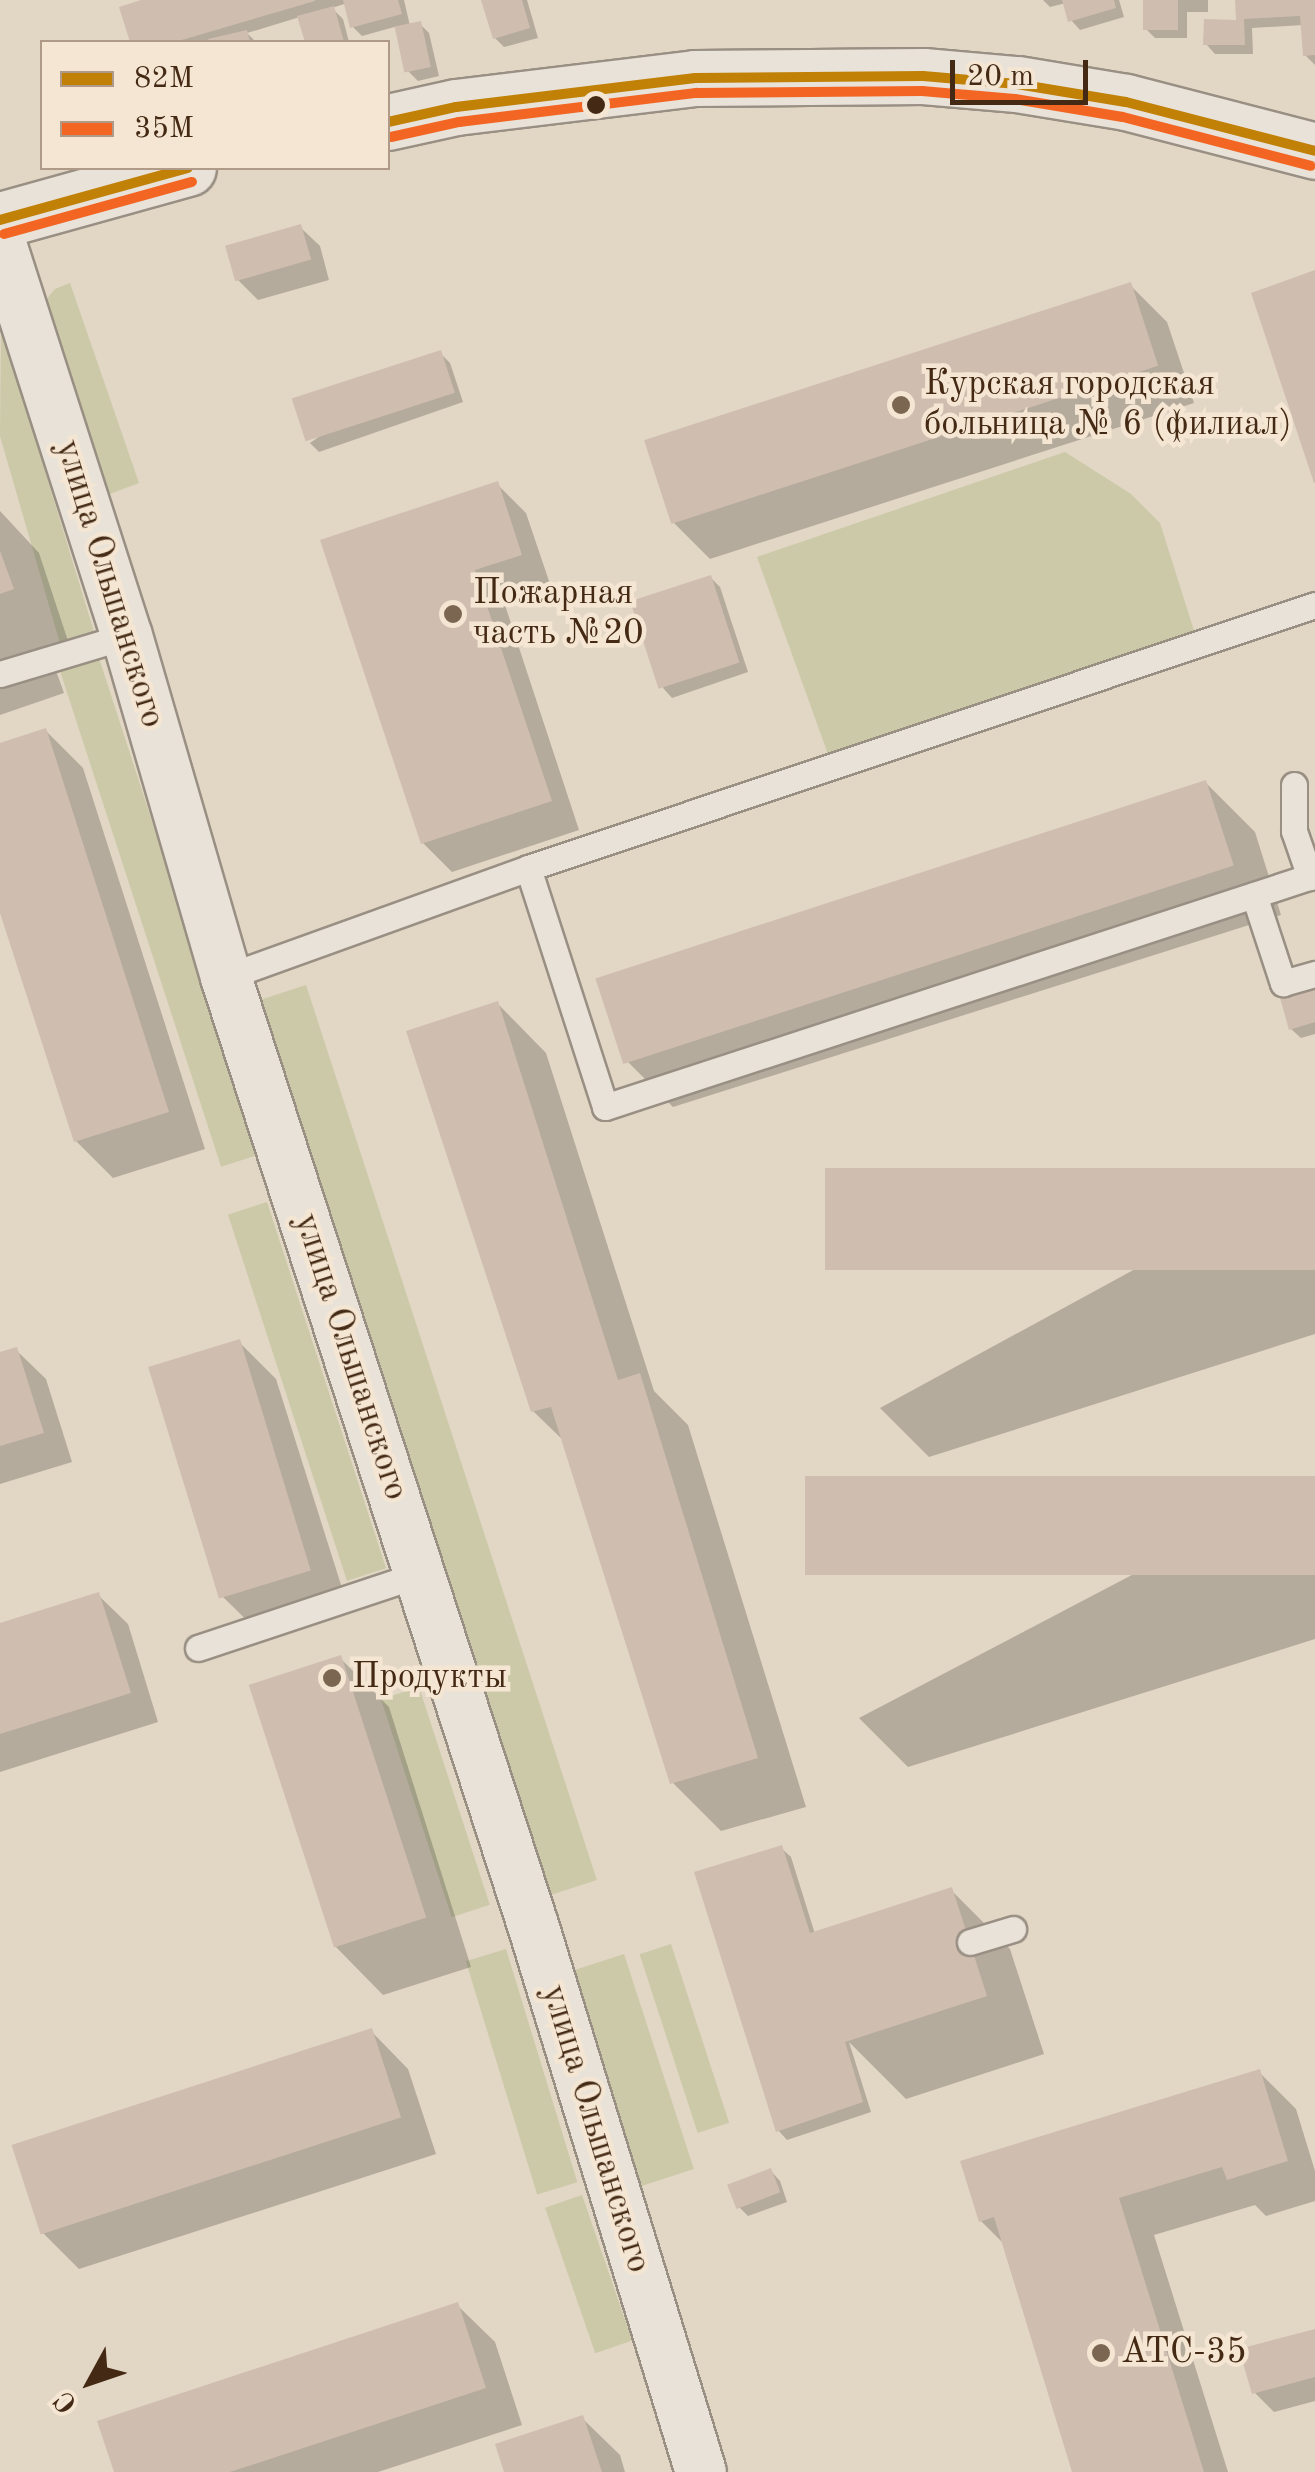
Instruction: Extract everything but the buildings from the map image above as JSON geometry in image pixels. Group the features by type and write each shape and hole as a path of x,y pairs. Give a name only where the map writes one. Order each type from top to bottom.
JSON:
{"street":[{"path":"390,122 456,107 695,78 923,76 1016,84 1126,102 1315,150"},
{"path":"0,220 181,170"},
{"name":"улица Ольшанского","path":"0,241 127,636 226,977 420,1574 701,2472"}],"lane":[{"path":"226,977 528,868 1315,605"},
{"path":"0,674 127,636"},
{"path":"528,868 605,1107 1312,876 1294,831 1294,785"},
{"path":"1254,895 1283,983 1315,974"},
{"path":"198,1648 420,1574"},
{"path":"970,1942 1013,1929"}],"shaded area":[{"path":"70,283 139,483 99,498 45,301 55,289"},
{"path":"1,327 95,635 61,647 0,436"},
{"path":"1065,452 1131,494 1160,523 1195,634 829,757 757,557"},
{"path":"97,652 260,1154 221,1167 58,665"},
{"path":"306,985 597,1880 548,1896 257,1001"},
{"path":"267,1202 386,1568 347,1581 228,1215"},
{"path":"419,1687 490,1905 452,1917 381,1699"},
{"path":"671,1944 729,2123 698,2133 640,1954"},
{"path":"506,1949 577,2182 537,2195 466,1961"},
{"path":"624,1954 694,2169 638,2187 568,1972"},
{"path":"582,2195 632,2341 595,2353 545,2208"}],"transit line":[{"name":"82М","path":"390,122 456,107 695,78 923,76 1017,84 1126,102 1315,151"},
{"name":"35М","path":"391,137 459,122 696,93 922,91 1015,99 1123,117 1311,166"},
{"name":"82М","path":"0,220 181,170"},
{"name":"35М","path":"4,234 192,182"}],"place":[{"name":"Курская городская больница № 6 (филиал)","path":"901,405"},
{"name":"Пожарная часть №20","path":"453,614"},
{"name":"Продукты","path":"332,1678"},
{"name":"АТС-35","path":"1101,2353"}]}
